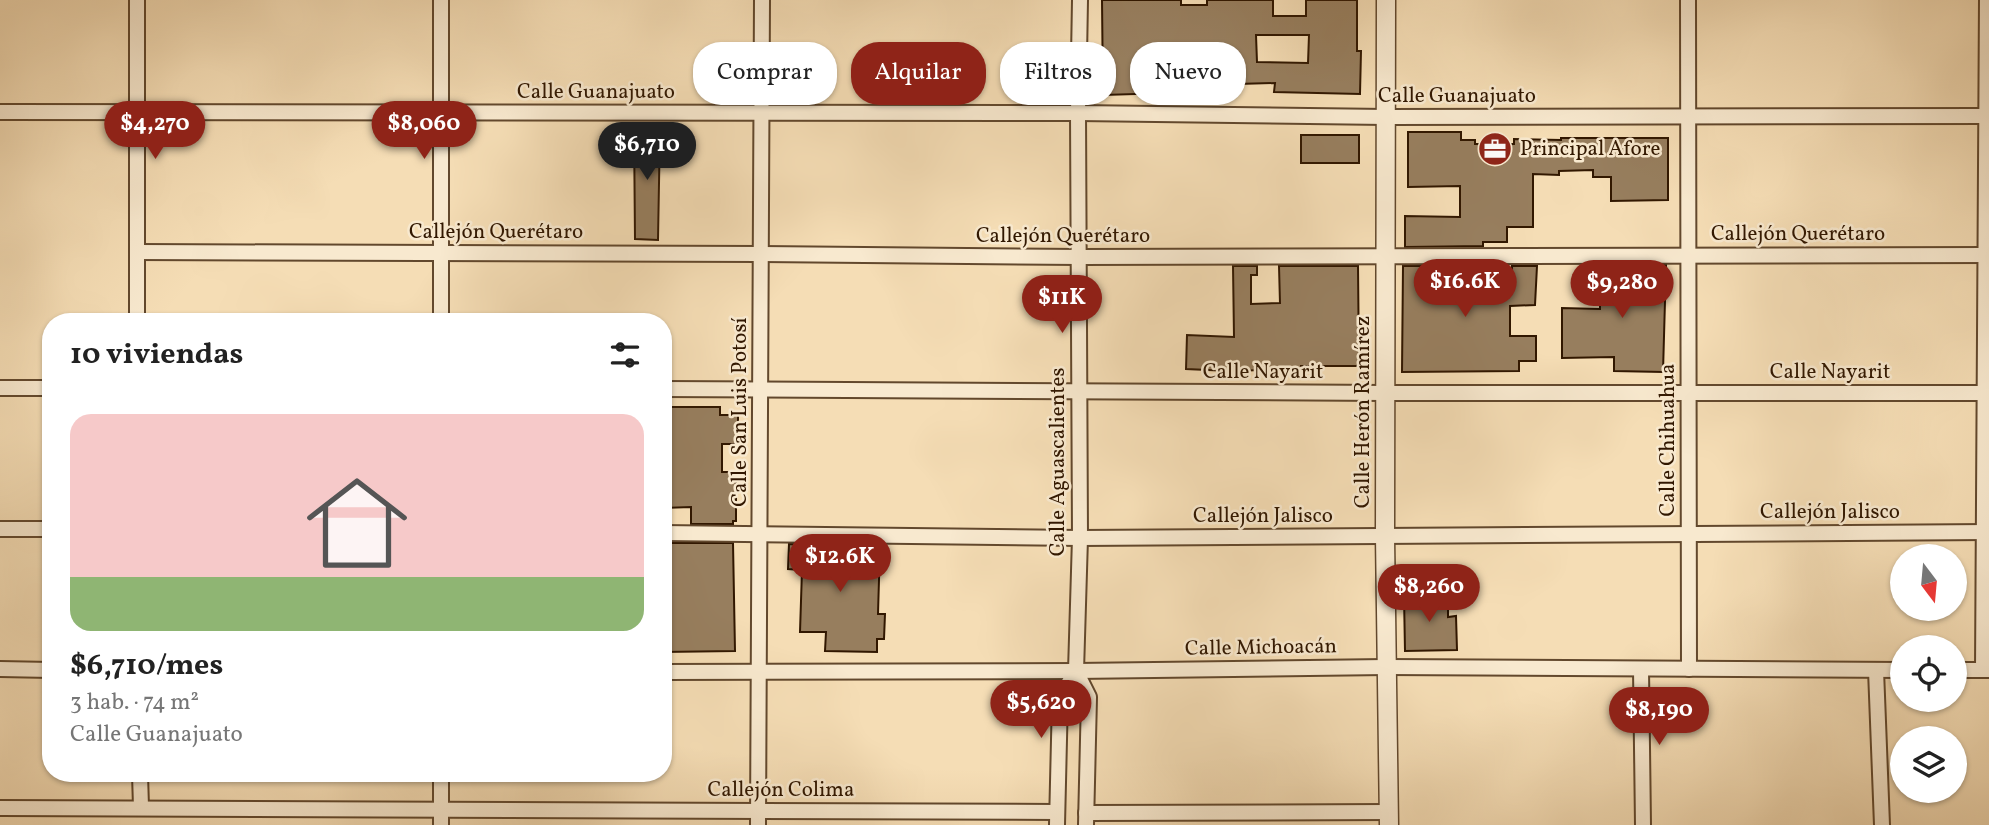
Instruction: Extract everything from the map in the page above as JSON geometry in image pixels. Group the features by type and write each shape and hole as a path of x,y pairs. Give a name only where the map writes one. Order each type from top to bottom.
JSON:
{"street":[{"path":"137,0 138,313"},
{"path":"441,0 441,313"},
{"name":"Calle San Luis Potosí","path":"759,818 762,0"},
{"name":"Calle Aguascalientes","path":"1080,0 1080,538 1076,671 1089,697 1086,819"},
{"name":"Calle Herón Ramírez","path":"1386,0 1385,537 1389,818"},
{"name":"Calle Chihuahua","path":"1688,0 1689,669"},
{"path":"1967,670 1986,670 1987,0"},
{"name":"Calle Guanajuato","path":"0,112 1078,113 1386,117 1988,116"},
{"name":"Callejón Querétaro","path":"138,252 1080,257 1987,255"},
{"path":"0,388 42,388"},
{"name":"Calle Nayarit","path":"672,389 1987,393"},
{"path":"0,529 42,529"},
{"name":"Callejón Jalisco","path":"672,533 1080,538 1987,533"},
{"name":"Calle Michoacán","path":"672,672 1386,667 1890,670"},
{"path":"0,669 42,670"},
{"path":"1641,669 1643,825"},
{"path":"1876,670 1882,825"},
{"name":"Calle Aguascalientes","path":"1057,819 1060,697 1076,671"},
{"path":"140,782 141,807"},
{"path":"440,782 440,825"},
{"name":"Callejón Colima","path":"0,808 440,810 759,818 1057,819"},
{"path":"1086,819 1389,818"}],"building":[{"path":"1102,0 1181,0 1181,5 1207,5 1207,0 1273,0 1273,16 1306,16 1306,0 1357,0 1357,51 1361,51 1360,94 1274,92 1275,83 1246,84 1246,42 1130,42 1130,94 1116,95 1116,42 1102,42","holes":["1256,35 1309,35 1308,63 1257,62"]},
{"path":"634,126 660,127 658,240 635,239"},
{"path":"1408,132 1461,132 1461,140 1475,140 1475,144 1514,144 1514,139 1668,138 1668,200 1611,201 1611,177 1593,177 1593,170 1559,171 1559,175 1533,174 1533,227 1507,227 1507,242 1483,242 1483,246 1405,247 1405,216 1460,217 1460,186 1408,187"},
{"path":"1301,135 1359,135 1359,163 1301,163"},
{"path":"1600,265 1666,265 1663,372 1614,371 1614,357 1562,358 1562,308 1600,309"},
{"path":"1233,266 1257,266 1257,275 1251,275 1251,304 1280,303 1279,266 1358,266 1359,366 1301,366 1301,369 1230,371 1186,369 1187,335 1234,337"},
{"path":"1403,266 1483,266 1483,272 1512,272 1512,266 1537,266 1535,305 1510,306 1510,336 1536,336 1536,361 1519,361 1519,371 1402,372"},
{"path":"672,407 720,407 720,415 738,415 738,444 722,444 722,472 736,472 736,521 733,521 733,524 691,524 691,507 672,508"},
{"path":"672,543 733,543 735,651 672,652"},
{"path":"789,544 880,545 878,614 885,614 884,639 877,639 877,652 825,651 826,632 800,632 802,570 788,569"},
{"path":"1448,595 1448,617 1456,616 1457,650 1405,651 1404,596"}],"place":[{"name":"Principal Afore","path":"1495,149"}]}
